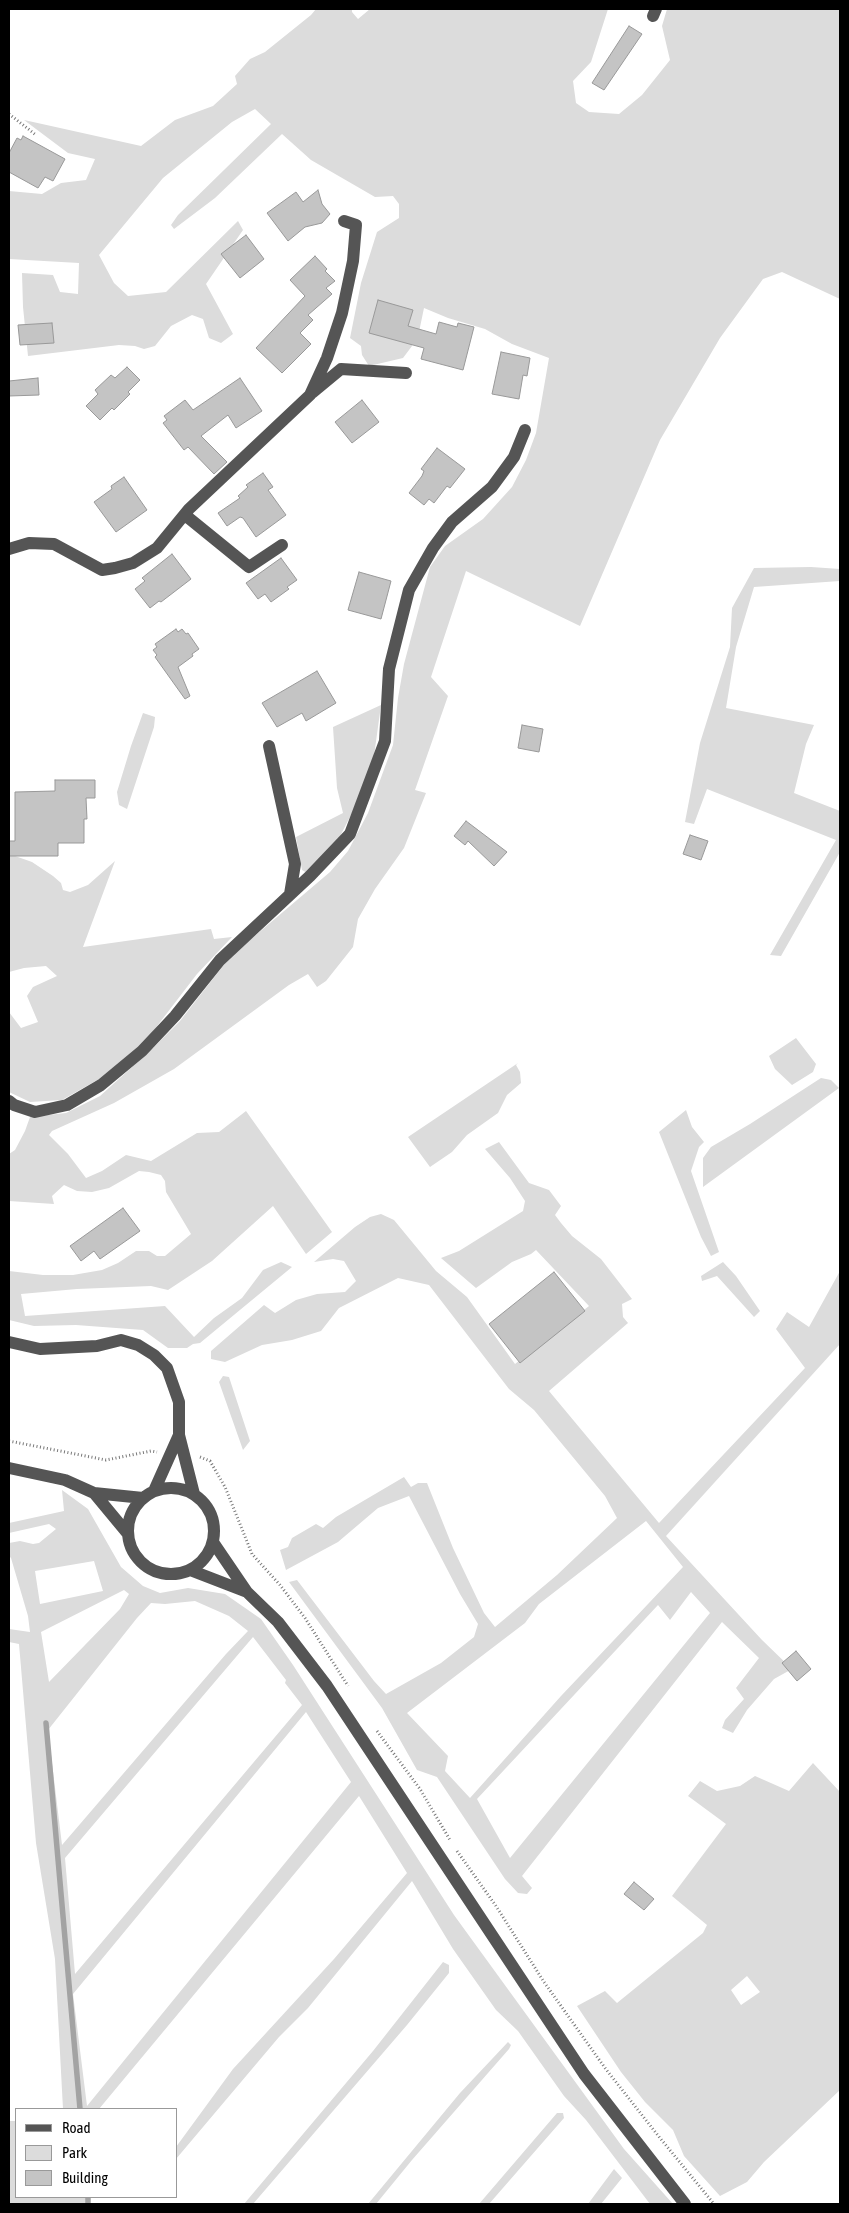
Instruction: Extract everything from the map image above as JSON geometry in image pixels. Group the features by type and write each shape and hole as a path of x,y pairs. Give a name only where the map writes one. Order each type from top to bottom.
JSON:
{"street":[{"path":"310,395 327,358 342,313 349,278 356,224 344,221"},
{"path":"9,549 29,543 54,544 102,570 133,563 157,548 185,515 310,395 341,369 406,373"},
{"path":"9,1102 35,1112 67,1106 101,1085 142,1051 175,1016 220,960 310,876 350,834 385,741 388,669 409,590 433,548 452,522 492,487 514,457 525,430"},
{"path":"185,515 249,567 282,545"},
{"path":"269,746 295,864 290,894"},
{"path":"9,1342 40,1349 97,1346 121,1340 154,1355 167,1368 179,1402 179,1435 194,1494"},
{"path":"154,1491 179,1435"},
{"path":"9,1468 65,1480 94,1493 142,1498"},
{"path":"167,1488 181,1488 194,1494 204,1502 211,1514 215,1528 213,1542 208,1554 190,1570 178,1574 154,1571 144,1565 130,1545 128,1534 129,1520 134,1508 142,1498 154,1491 167,1488"},
{"path":"94,1493 128,1534"},
{"path":"213,1542 247,1592 278,1622 327,1686 584,2074 685,2204"},
{"path":"190,1570 247,1592"}],"path":[{"path":"9,114 36,135"}],"green space":[{"path":"316,9 352,9 352,12 358,19 370,9 608,9 591,62 573,81 576,103 589,112 619,114 642,95 670,60 662,26 667,9 840,9 840,299 782,272 763,279 720,338 660,440 580,626 466,571 431,677 448,696 415,790 426,793 404,848 375,889 358,919 353,947 326,981 317,987 308,974 289,985 174,1069 114,1103 52,1131 49,1135 68,1154 86,1178 102,1171 126,1155 151,1161 197,1133 219,1132 246,1111 332,1232 306,1254 273,1206 212,1261 168,1290 151,1286 77,1289 21,1294 25,1316 165,1306 194,1337 214,1318 242,1298 263,1270 281,1262 292,1267 200,1343 193,1344 187,1348 168,1348 143,1330 76,1325 34,1326 9,1320 9,1271 43,1275 73,1275 102,1270 118,1263 136,1251 149,1251 157,1256 165,1256 191,1234 166,1192 165,1181 161,1175 149,1172 139,1171 109,1188 92,1192 77,1191 64,1185 52,1196 54,1204 9,1201 9,1154 15,1150 30,1117 66,1113 100,1096 180,1021 230,957 330,872 348,851 368,813 393,745 404,664 430,567 445,546 483,519 512,487 526,460 536,433 549,358 512,344 485,329 448,318 424,308 419,332 403,358 369,366 362,355 361,346 350,338 361,283 377,232 399,218 399,204 393,196 375,197 311,160 282,134 215,198 174,229 171,225 178,215 271,124 255,109 232,122 163,178 99,255 114,283 128,296 166,292 238,221 243,230 206,284 233,334 221,343 209,338 203,319 192,315 171,326 155,346 144,349 135,346 119,345 28,356 22,273 53,275 60,292 78,294 79,263 9,259 9,191 42,194 61,183 86,180 95,159 68,153 24,120 141,146 175,120 213,106 237,84 235,76 250,59 265,52"},
{"path":"811,567 840,569 840,581 754,587 736,647 726,708 814,725 806,744 794,793 840,811 840,852 781,956 770,955 836,840 707,789 694,824 685,822 700,743 730,647 732,608 754,568"},
{"path":"381,705 374,756 352,813 337,842 307,873 302,870 296,837 343,813 337,788 333,727"},
{"path":"143,713 155,717 154,727 127,809 119,805 117,792"},
{"path":"9,850 15,856 32,862 53,876 61,883 63,890 70,892 88,885 115,861 83,947 211,929 214,939 232,937 197,974 144,1043 99,1079 62,1100 30,1102 9,1092 9,1012 21,1028 38,1022 27,996 33,987 57,976 46,966 24,968 9,972"},
{"path":"796,1038 816,1064 813,1072 792,1085 775,1069 769,1056"},
{"path":"518,1063 516,1065 520,1072 521,1083 507,1095 498,1113 467,1135 452,1152 430,1167 408,1137"},
{"path":"821,1078 831,1080 839,1088 703,1187 703,1158 711,1147"},
{"path":"686,1110 692,1127 704,1142 699,1147 691,1171 719,1252 711,1256 701,1237 659,1132"},
{"path":"499,1142 529,1183 549,1190 561,1206 555,1215 561,1223 572,1236 601,1259 632,1299 622,1304 623,1317 628,1323 549,1391 659,1523 805,1368 776,1329 787,1312 809,1327 840,1271 840,1344 666,1536 762,1640 792,1669 774,1679 747,1710 733,1733 722,1728 725,1720 744,1699 736,1688 759,1658 722,1622 522,1876 532,1888 527,1894 518,1893 505,1879 437,1777 417,1770 382,1708 289,1582 297,1580 386,1694 441,1663 474,1637 478,1624 460,1594 409,1496 378,1508 338,1542 286,1570 280,1550 288,1547 292,1538 316,1524 323,1528 336,1517 404,1477 411,1487 418,1483 427,1483 453,1548 484,1613 495,1627 557,1575 617,1518 605,1496 534,1410 509,1389 429,1285 398,1278 339,1308 321,1331 292,1340 262,1345 225,1362 211,1359 211,1351 264,1305 275,1313 296,1300 317,1294 345,1292 356,1281 344,1261 333,1259 314,1262 355,1227 370,1217 381,1214 394,1220 436,1271 467,1297 515,1364 589,1306 536,1250 512,1262 476,1288 441,1258 459,1251 523,1211 525,1201 510,1178 485,1149","holes":["646,1521 683,1567 561,1696 470,1798 445,1771 448,1756 407,1713 525,1623 539,1604","691,1592 710,1613 510,1858 477,1799 658,1605 670,1620"]},
{"path":"723,1262 736,1276 760,1311 754,1317 717,1276 702,1281 701,1276"},
{"path":"223,1376 229,1377 250,1441 243,1450 219,1382"},
{"path":"62,1490 88,1509 121,1567 143,1586 160,1593 188,1588 225,1594 261,1619 293,1665 454,1915 624,2149 673,2204 650,2204 586,2120 564,2096 518,2031 496,2010 453,1949 412,1881 308,2008 279,2037 178,2157 178,2144 233,2069 334,1959 407,1873 359,1796 100,2108 63,2108 55,1959 36,1843 19,1644 9,1642 9,1629 30,1632 28,1616 9,1556 9,1543 20,1541 33,1544 39,1543 56,1529 49,1524 9,1533 9,1523 64,1511","holes":["94,1561 103,1591 40,1604 35,1571","124,1590 129,1594 120,1609 49,1682 41,1632","195,1601 229,1616 248,1631 226,1654 62,1845 48,1730 151,1603 165,1604","253,1637 286,1680 285,1683 302,1705 75,1974 65,1858","306,1712 351,1782 87,2106 73,1994"]},
{"path":"813,1763 840,1792 840,2090 764,2162 747,2182 720,2196 684,2156 673,2130 645,2102 621,2072 577,2006 605,1991 617,2003 703,1933 707,1925 672,1896 726,1824 688,1796 700,1781 717,1791 740,1786 755,1776 789,1791","holes":["747,1976 760,1992 741,2005 731,1990"]},
{"path":"443,1962 449,1965 449,1973 407,2025 253,2204 244,2204 373,2051"},
{"path":"508,2042 511,2045 509,2049 376,2204 368,2204 460,2093"},
{"path":"557,2113 563,2113 564,2118 489,2204 479,2204"},
{"path":"9,2121 15,2121 15,2198 88,2198 89,2204 9,2204"},
{"path":"614,2169 622,2178 601,2204 588,2204"}],"building":[{"path":"629,26 642,34 604,90 592,83"},
{"path":"23,136 65,159 53,181 45,177 38,188 9,172 9,153 17,138 21,140"},
{"path":"318,190 322,204 330,214 322,223 305,227 288,241 267,213 296,192 303,202"},
{"path":"246,235 264,259 240,278 221,254"},
{"path":"315,256 327,269 325,271 335,281 326,288 332,294 308,315 313,320 300,333 311,344 282,373 256,348 305,296 290,280"},
{"path":"378,300 413,310 408,326 436,334 439,322 457,327 458,323 474,327 463,370 421,359 424,348 369,333"},
{"path":"52,323 54,343 20,345 18,325"},
{"path":"501,352 530,358 527,376 523,375 519,399 492,394"},
{"path":"127,367 140,380 128,392 130,394 114,410 112,408 100,420 86,406 98,394 95,390 111,375 115,378"},
{"path":"38,378 39,395 9,396 9,381"},
{"path":"240,378 262,411 236,428 228,415 201,436 227,462 214,474 188,447 184,450 163,423 167,420 164,416 185,400 193,410"},
{"path":"362,400 379,422 352,443 335,422"},
{"path":"437,448 465,469 450,488 447,486 434,503 429,499 424,505 409,493 422,476 424,471 421,469"},
{"path":"263,473 273,487 268,490 286,515 256,537 243,518 240,517 227,526 218,513 240,498 238,496 248,487 246,485"},
{"path":"124,477 147,510 116,532 94,502 112,489 111,486"},
{"path":"172,554 191,579 150,608 135,589 145,581 142,578"},
{"path":"281,558 297,580 287,587 289,589 271,602 265,594 258,599 246,583"},
{"path":"359,572 391,581 381,619 348,610"},
{"path":"176,629 178,632 182,629 186,634 188,633 199,649 178,667 190,696 185,699 155,657 157,655 153,650 157,647 155,644"},
{"path":"317,671 336,703 306,721 302,713 277,727 262,703"},
{"path":"522,725 543,729 539,752 518,748"},
{"path":"55,780 95,780 95,798 86,798 87,819 84,819 84,843 58,843 58,856 9,856 9,841 15,841 15,792 55,791"},
{"path":"466,821 507,852 494,866 468,841 465,845 454,836"},
{"path":"690,835 708,841 701,860 683,854"},
{"path":"123,1208 140,1231 100,1259 94,1251 81,1261 70,1246"},
{"path":"554,1272 585,1311 520,1363 489,1324"},
{"path":"796,1651 811,1669 797,1681 782,1663"},
{"path":"634,1882 654,1899 644,1910 624,1894"}],"waterway":[{"path":"46,1723 80,2108"},
{"path":"88,2198 88,2204"}]}
